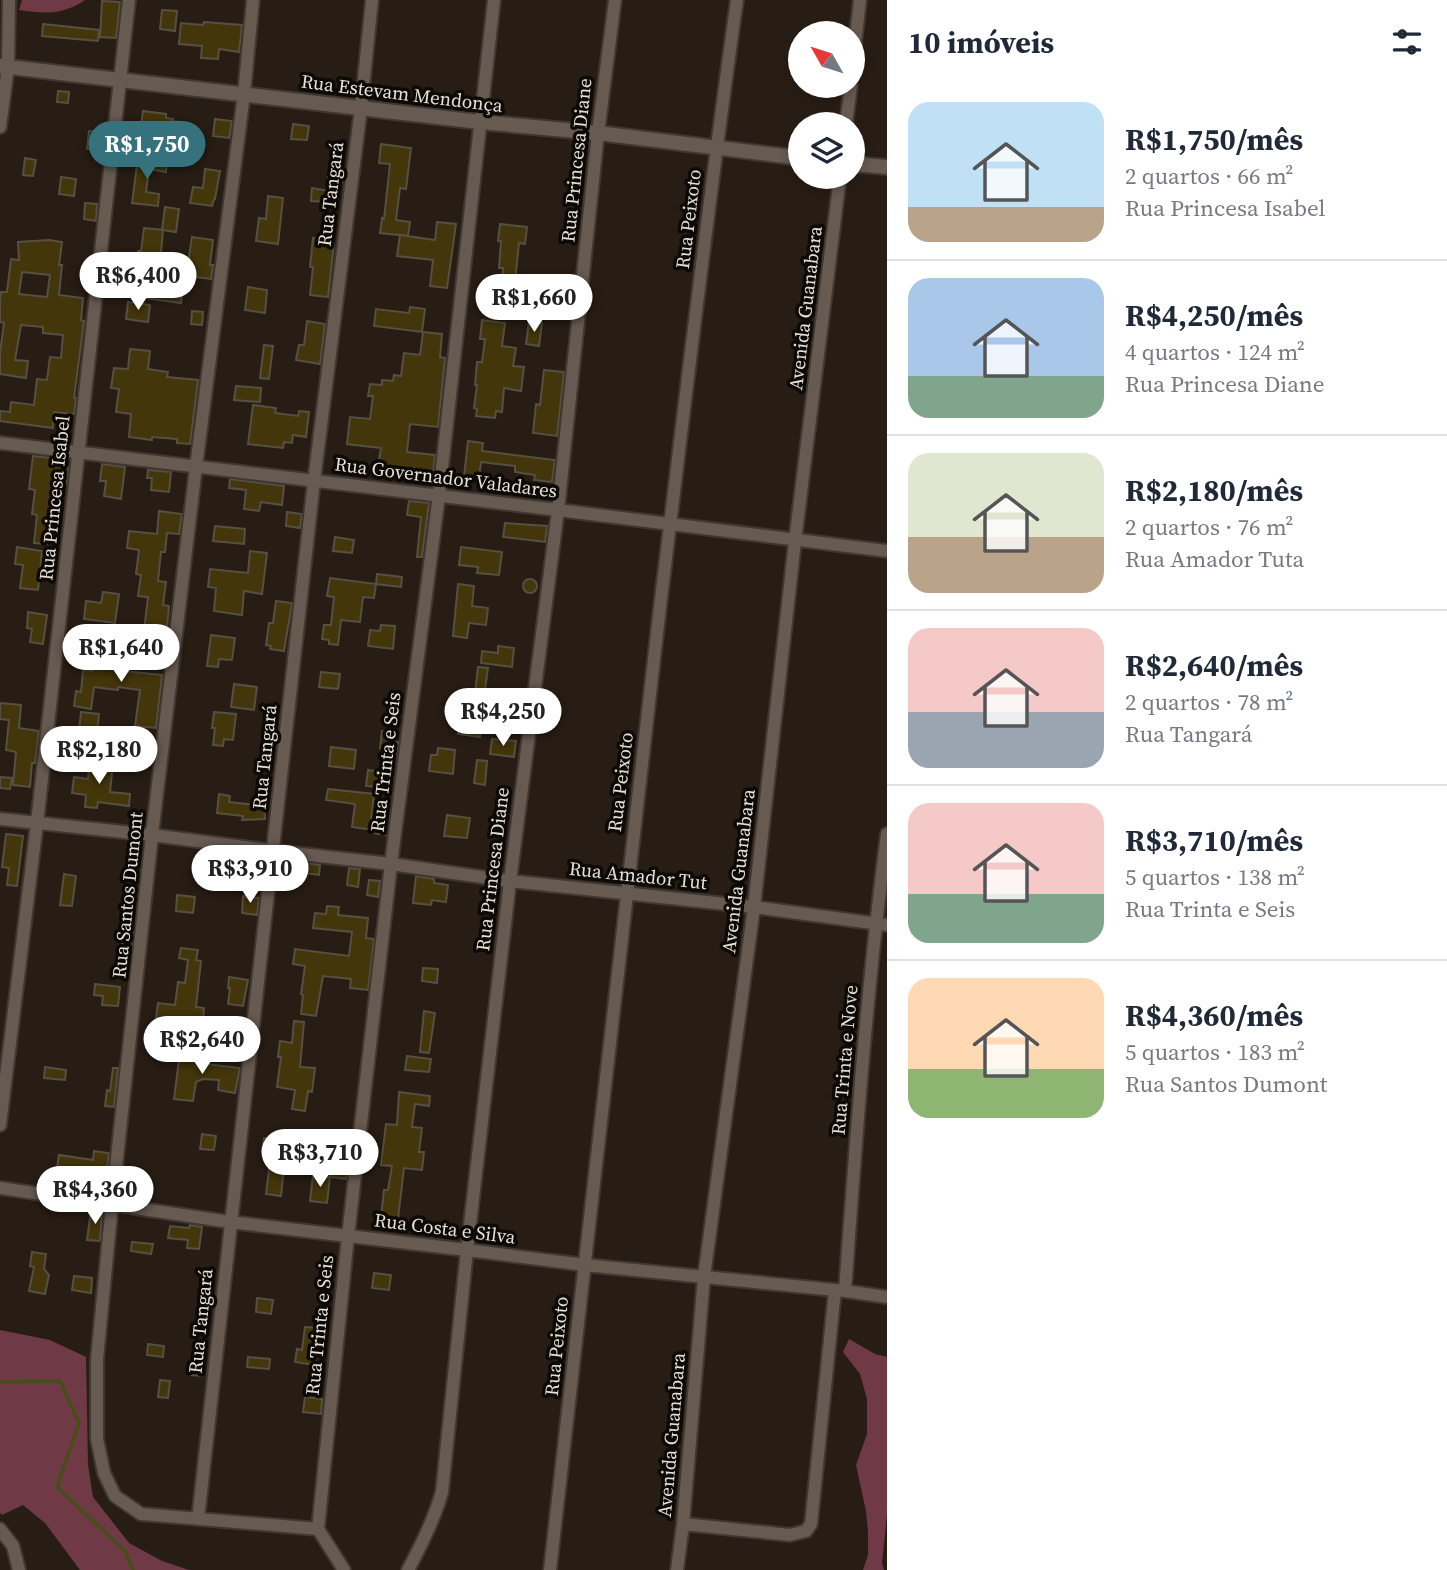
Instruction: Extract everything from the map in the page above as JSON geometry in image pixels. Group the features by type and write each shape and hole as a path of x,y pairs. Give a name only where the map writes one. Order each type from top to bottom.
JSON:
{"street":[{"name":"Rua Princesa Isabel","path":"0,1125 37,823 129,0"},
{"name":"Rua Santos Dumont","path":"253,0 244,94 152,835 97,1359 97,1439 104,1473 115,1496 141,1514 318,1529"},
{"name":"Rua Tangará","path":"198,1519 314,481 372,0"},
{"name":"Rua Trinta e Seis","path":"318,1529 348,1236 391,864 439,495 494,0"},
{"name":"Rua Princesa Diane","path":"408,1570 435,1516 442,1492 467,1250 510,881 558,510 598,133 615,0"},
{"name":"Rua Peixoto","path":"550,1570 670,523 737,0"},
{"path":"858,21 860,0"},
{"path":"0,127 9,4"},
{"name":"Rua Estevam Mendonça","path":"4,67 788,157"},
{"path":"865,165 887,167"},
{"name":"Avenida Guanabara","path":"677,1570 704,1277 754,907 839,189"},
{"name":"Rua Governador Valadares","path":"0,443 887,551"},
{"name":"Rua Amador Tut","path":"0,819 391,864 510,881 754,907 881,925"},
{"name":"Rua Trinta e Nove","path":"683,1524 790,1535 806,1531 811,1524 881,925 887,834"},
{"name":"Rua Costa e Silva","path":"0,1188 230,1222 585,1265 887,1297"},
{"path":"0,1529 13,1546 19,1570"},
{"path":"318,1529 344,1570"}],"shaded area":[{"path":"22,0 85,0 61,11 46,13 19,10"},
{"path":"0,1330 50,1340 86,1357 88,1465 93,1497 129,1543 162,1561 189,1570 80,1570 45,1523 23,1505 2,1515 0,1513"},
{"path":"849,1339 875,1354 887,1357 887,1515 882,1563 884,1570 863,1570 868,1555 868,1532 856,1465 867,1434 867,1399 860,1374 843,1352"}],"building":[{"path":"102,1 120,2 116,38 100,37"},
{"path":"162,10 177,11 175,31 160,29"},
{"path":"204,22 242,25 239,52 219,49 218,59 201,58 202,46 179,44 181,23 203,25"},
{"path":"43,24 99,30 98,41 42,36"},
{"path":"58,91 69,92 68,103 57,102"},
{"path":"143,111 166,114 166,118 173,119 172,121 188,123 186,139 163,136 164,129 141,126"},
{"path":"215,119 232,121 229,138 213,136"},
{"path":"293,124 309,126 307,140 291,139"},
{"path":"89,131 105,133 103,151 87,149"},
{"path":"179,139 195,140 193,164 177,161"},
{"path":"381,144 411,148 406,189 400,188 396,220 410,222 408,236 380,233 390,164 379,163"},
{"path":"138,157 167,160 166,172 149,169 146,192 159,194 158,206 132,203"},
{"path":"25,158 36,160 33,176 23,175"},
{"path":"329,167 344,169 343,182 328,180"},
{"path":"205,169 220,171 212,206 190,203 193,187 203,188"},
{"path":"61,177 76,179 74,196 59,194"},
{"path":"312,188 329,191 327,202 311,201"},
{"path":"268,196 283,198 278,244 256,241 259,218 266,219"},
{"path":"85,203 97,204 96,221 84,219"},
{"path":"165,207 179,209 176,232 162,230"},
{"path":"437,222 456,224 447,288 430,286 433,260 397,256 400,235 435,240"},
{"path":"500,224 527,227 525,244 519,243 515,282 502,281 503,268 499,268 501,241 498,241"},
{"path":"144,228 163,230 161,253 168,254 165,277 183,279 181,303 144,298 148,270 136,268"},
{"path":"192,237 213,240 211,279 186,276"},
{"path":"313,238 334,243 328,297 310,295"},
{"path":"18,242 62,242 59,295 83,298 81,320 84,321 74,414 54,412 53,428 0,421 0,411 10,412 11,402 34,405 37,379 47,380 50,357 61,358 63,335 43,333 43,327 21,325 15,360 28,361 26,378 0,374 4,323 0,322 0,298 1,292 7,292 11,259 19,260","holes":["22,272 50,275 47,297 19,294"]},
{"path":"534,275 560,278 557,296 532,293"},
{"path":"248,287 267,290 265,313 245,310"},
{"path":"128,302 150,305 148,322 126,319"},
{"path":"410,307 425,309 422,332 374,326 376,309 409,313"},
{"path":"192,311 203,312 202,325 191,324"},
{"path":"482,320 505,323 502,346 516,348 513,366 524,367 521,391 504,388 502,412 496,411 495,418 476,416 477,409 474,408 477,362 482,362 485,339 480,339"},
{"path":"307,321 325,324 320,364 296,360 299,345 304,345"},
{"path":"529,321 542,323 539,346 526,344"},
{"path":"423,332 442,334 440,357 445,358 438,427 410,424 407,452 435,455 433,474 378,467 381,448 347,444 350,417 370,419 373,396 368,396 370,384 382,385 382,380 393,381 394,375 401,376 404,353 420,355"},
{"path":"264,345 273,346 269,379 260,378"},
{"path":"130,349 150,351 148,369 168,372 167,377 198,380 190,444 177,443 177,439 129,437 131,414 116,412 119,389 111,388 114,368 128,369"},
{"path":"544,370 564,372 557,436 533,433"},
{"path":"236,386 261,388 260,402 234,400"},
{"path":"253,405 276,408 275,413 298,416 299,411 309,412 306,437 293,435 292,443 284,442 283,448 248,444"},
{"path":"468,441 483,443 482,451 555,460 552,482 534,480 535,475 515,472 515,466 481,462 479,479 464,477"},
{"path":"33,456 51,458 50,465 68,467 66,484 59,483 55,517 50,516 47,544 34,543 37,515 32,514 35,490 29,489"},
{"path":"102,464 125,467 121,499 104,496 106,481 100,481"},
{"path":"148,470 171,472 169,492 151,490 152,478 147,478"},
{"path":"230,479 284,486 282,505 261,502 259,511 244,509 246,490 229,488"},
{"path":"409,501 429,503 422,557 417,557 421,517 407,515"},
{"path":"159,511 182,514 179,534 167,533 165,552 161,552 158,581 166,582 163,605 169,606 165,649 140,647 148,597 138,596 141,575 136,574 139,550 127,548 129,531 157,534"},
{"path":"287,512 302,514 300,528 286,526"},
{"path":"505,523 547,526 545,542 503,537"},
{"path":"215,526 245,529 244,544 213,541"},
{"path":"335,537 354,540 352,553 333,551"},
{"path":"17,547 42,551 38,590 20,588 23,565 15,564"},
{"path":"461,547 502,552 499,575 477,573 478,567 459,565"},
{"path":"250,551 267,553 262,594 244,591 242,615 214,611 216,588 208,587 210,569 248,573"},
{"path":"377,574 402,577 401,587 376,584"},
{"path":"330,578 376,584 374,598 363,597 360,622 341,620 338,645 329,644 329,640 322,639 324,625 331,625 334,597 327,596"},
{"path":"530,579 535,581 535,591 530,593 525,591 523,586 525,581"},
{"path":"458,584 474,586 472,606 488,608 486,625 469,623 467,638 453,636"},
{"path":"103,592 119,594 115,623 84,619 86,601 101,603"},
{"path":"276,601 292,603 284,651 270,649 271,646 266,645"},
{"path":"28,612 47,615 43,644 30,642 32,629 27,628"},
{"path":"381,625 395,626 393,649 368,646 370,630 380,631"},
{"path":"211,635 235,638 232,660 219,659 218,667 207,666"},
{"path":"498,646 514,648 512,667 481,663 482,651 498,653"},
{"path":"96,647 127,650 124,671 162,675 156,728 135,726 140,690 94,687 91,709 74,706 76,691 81,692 83,670 93,671"},
{"path":"478,667 488,668 482,712 473,710"},
{"path":"321,672 340,674 338,689 319,687"},
{"path":"234,684 257,687 254,710 231,707"},
{"path":"0,703 21,705 19,728 39,731 30,787 13,785 16,752 6,750 9,720 0,719"},
{"path":"461,711 482,714 480,737 458,734"},
{"path":"81,712 99,714 97,734 79,731"},
{"path":"214,712 236,714 233,740 224,739 223,746 213,745"},
{"path":"382,731 395,733 394,741 398,742 391,789 366,786 368,770 381,772"},
{"path":"492,739 516,741 514,757 490,754"},
{"path":"331,747 356,750 354,769 329,766"},
{"path":"438,748 455,750 453,774 429,771 431,755 437,755"},
{"path":"90,760 113,763 110,792 130,794 129,806 98,802 97,808 85,807 86,795 72,793 74,777 88,779"},
{"path":"477,760 487,761 485,785 474,783"},
{"path":"0,777 12,778 10,789 0,788"},
{"path":"328,789 374,794 371,818 388,820 386,835 373,833 374,830 352,827 355,804 326,800"},
{"path":"219,794 230,796 229,802 264,806 265,819 242,820 243,816 217,813"},
{"path":"447,815 470,818 467,838 444,836"},
{"path":"6,834 23,836 17,886 7,885 9,868 2,867"},
{"path":"226,859 262,863 261,876 242,874 242,882 210,878 212,860 226,862"},
{"path":"297,862 320,865 319,875 296,872"},
{"path":"349,868 360,869 358,887 347,885"},
{"path":"64,874 76,876 72,906 60,905"},
{"path":"416,876 448,885 446,902 432,900 431,905 413,903"},
{"path":"369,880 380,881 378,897 367,895"},
{"path":"177,895 195,897 193,913 176,911"},
{"path":"243,896 259,898 257,915 242,913"},
{"path":"327,906 339,907 338,915 368,918 366,938 374,939 368,990 350,988 351,979 323,976 316,1016 301,1014 305,966 293,964 295,949 349,956 352,932 313,928 315,913 326,914"},
{"path":"126,919 134,920 129,962 119,961"},
{"path":"181,948 198,950 196,960 201,961 196,1007 204,1008 202,1032 190,1030 191,1023 156,1018 158,1003 175,1005 178,982 185,983 188,960 179,958"},
{"path":"423,968 438,969 437,983 422,981"},
{"path":"229,977 248,980 243,1006 228,1004"},
{"path":"95,984 120,987 118,1006 102,1005 103,996 94,995"},
{"path":"424,1011 435,1013 429,1053 420,1052"},
{"path":"294,1021 304,1022 300,1067 315,1068 312,1092 308,1091 305,1111 292,1109 295,1090 277,1087 280,1041 292,1043"},
{"path":"180,1052 207,1056 206,1064 240,1068 235,1093 218,1090 219,1080 203,1079 196,1082 193,1101 174,1099"},
{"path":"407,1056 431,1059 429,1072 405,1070"},
{"path":"45,1067 66,1070 65,1080 44,1078"},
{"path":"113,1068 118,1068 114,1107 105,1106"},
{"path":"399,1092 430,1096 429,1106 415,1104 412,1127 422,1128 419,1152 424,1152 422,1170 404,1168 398,1219 381,1217 384,1190 388,1190 392,1166 381,1165 386,1124 397,1125"},
{"path":"202,1134 216,1136 214,1150 200,1149"},
{"path":"264,1138 296,1141 293,1168 284,1167 281,1196 266,1194 271,1153 262,1152"},
{"path":"337,1145 349,1147 346,1179 330,1177 331,1164 335,1165"},
{"path":"94,1151 109,1153 106,1178 57,1168 59,1155 93,1160"},
{"path":"313,1175 330,1177 327,1203 310,1201"},
{"path":"91,1210 102,1212 100,1241 87,1240"},
{"path":"190,1225 202,1227 199,1249 187,1248 188,1240 168,1238 170,1226 189,1228"},
{"path":"132,1242 153,1244 151,1254 131,1251"},
{"path":"32,1252 46,1254 44,1269 49,1275 45,1294 29,1291 34,1267 30,1266"},
{"path":"374,1273 391,1275 389,1290 372,1288"},
{"path":"74,1276 92,1278 91,1293 72,1290"},
{"path":"257,1298 273,1300 271,1314 256,1312"},
{"path":"305,1327 319,1328 315,1365 295,1362 297,1349 302,1350"},
{"path":"195,1341 207,1342 203,1376 191,1375"},
{"path":"148,1344 164,1346 163,1357 147,1355"},
{"path":"248,1357 270,1359 269,1369 247,1367"},
{"path":"160,1380 170,1381 168,1398 158,1397"},
{"path":"305,1397 322,1399 321,1414 303,1412"}],"waterway":[{"path":"0,1382 60,1381 79,1423 57,1487 125,1551 133,1570"}]}
